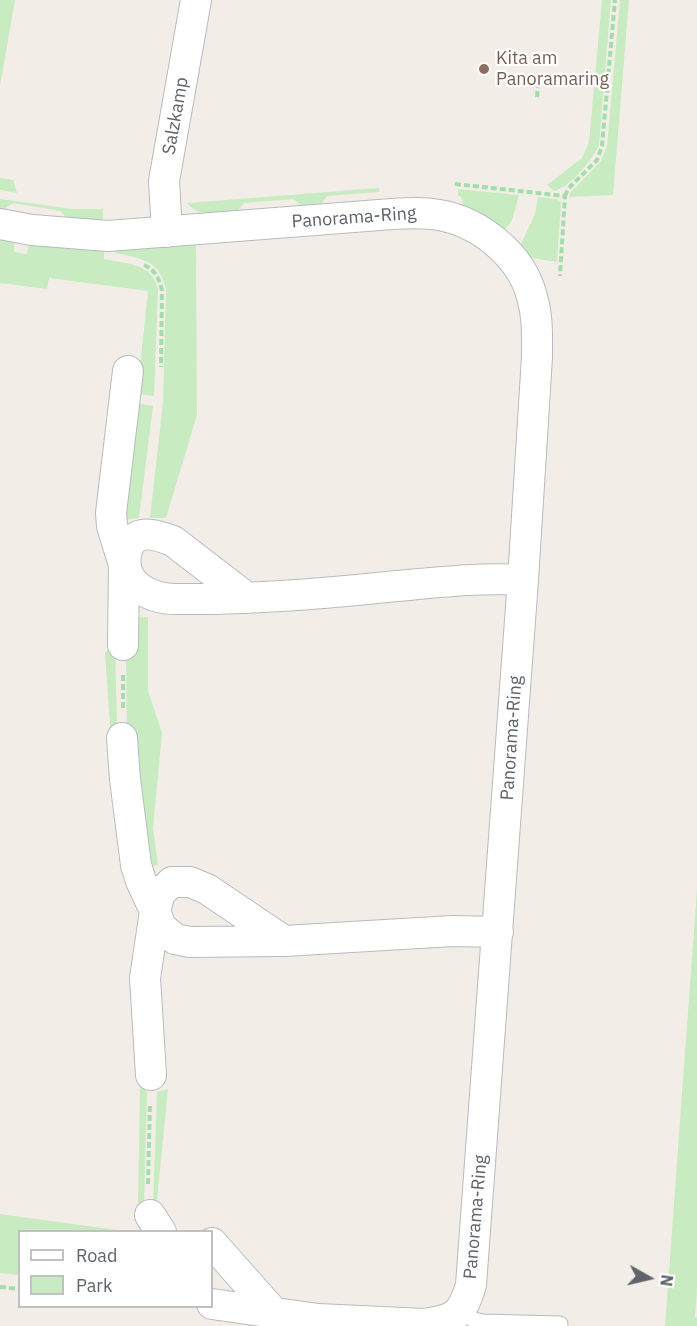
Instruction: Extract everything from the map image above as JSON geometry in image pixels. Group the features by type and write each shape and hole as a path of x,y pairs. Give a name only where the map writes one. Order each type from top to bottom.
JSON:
{"street":[{"name":"Salzkamp","path":"167,232 164,181 196,0"},
{"name":"Panorama-Ring","path":"0,224 32,230 108,236 416,213 440,215 462,221 485,234 502,248 520,268 532,294 538,323 524,580 471,1285 461,1311"},
{"path":"128,371 111,513 112,526 124,566 132,582 143,591 173,599 247,598 482,579 524,580"},
{"path":"123,645 124,566 127,549 134,539 144,535 159,536 173,541 247,598"},
{"path":"122,738 136,865 161,927 175,939 190,942 284,941 453,931 498,932"},
{"path":"151,1085 146,978 155,911 160,893 172,882 190,882 207,889 284,941"},
{"path":"213,1245 275,1314"},
{"path":"213,1304 318,1319 424,1324 441,1322 454,1317 461,1311"}],"lane":[{"path":"461,1311 474,1320 483,1322 560,1324"}],"path":[{"path":"565,196 568,189 597,160 602,146 615,0"},
{"path":"537,97 538,84"},
{"path":"122,738 123,645"},
{"path":"151,1085 153,1212"},
{"path":"0,1287 18,1289"}],"green space":[{"path":"0,0 15,0 0,86"},
{"path":"602,0 611,0 599,145 580,172 567,184 554,191 547,185 582,158 589,142"},
{"path":"620,0 629,0 613,195 569,197 570,193 601,161 607,146"},
{"path":"0,178 13,180 17,193 0,190"},
{"path":"379,188 379,192 327,196 319,207 305,208 293,199 244,203 235,214 203,213 187,203"},
{"path":"458,189 519,195 512,220 504,231 464,208 461,197 458,195"},
{"path":"538,197 557,199 561,202 557,262 526,257 520,246 535,214"},
{"path":"0,199 72,209 103,209 103,223 70,221 60,211 13,203 0,212"},
{"path":"0,238 14,241 14,252 27,254 29,243 104,249 104,259 137,266 150,274 158,289 154,396 137,394 148,291 49,278 47,289 0,283"},
{"path":"196,243 197,415 166,518 150,518 163,402 166,290 159,272 149,263 116,253 113,248"},
{"path":"135,403 153,406 139,518 124,520"},
{"path":"148,617 148,691 162,733 153,828 158,865 153,866 145,860 127,739 126,651 133,618"},
{"path":"110,647 115,647 118,754 112,755 105,653"},
{"path":"697,889 697,1291 695,1317 697,1326 665,1326"},
{"path":"140,1083 147,1092 144,1205 138,1205"},
{"path":"168,1089 156,1209 153,1207 157,1092"},
{"path":"0,1214 117,1230 18,1230 18,1275 0,1273"}],"place":[{"name":"Kita am Panoramaring","path":"484,69"}]}
